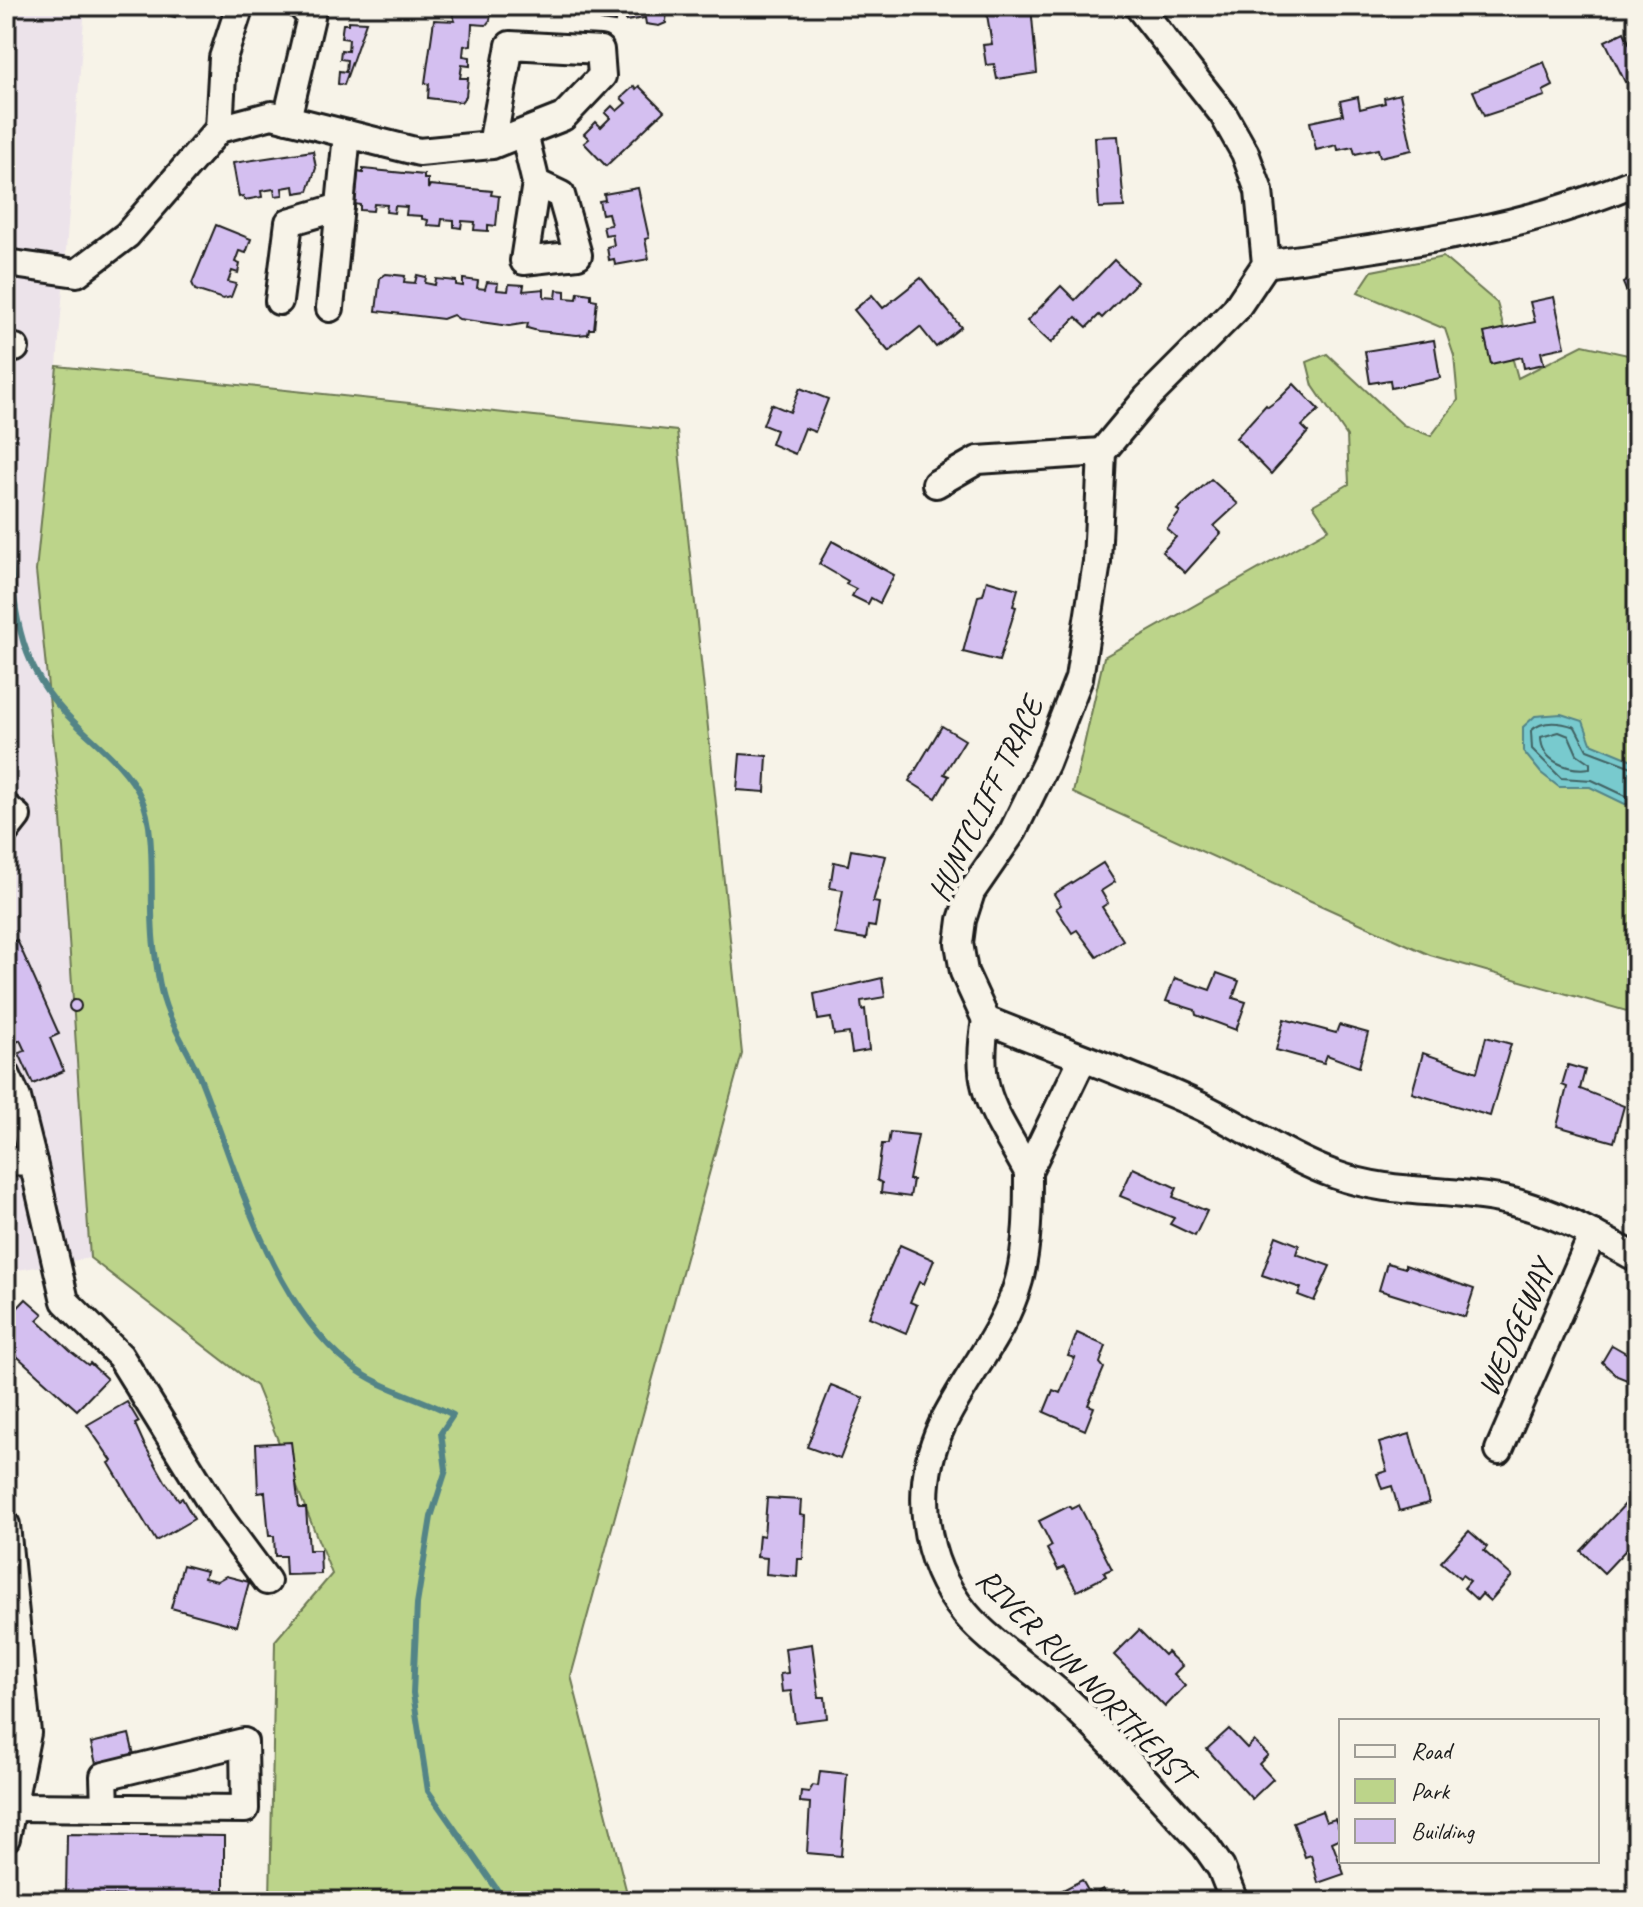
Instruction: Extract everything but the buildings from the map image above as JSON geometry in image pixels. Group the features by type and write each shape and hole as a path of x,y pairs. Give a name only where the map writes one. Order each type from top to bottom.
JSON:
{"street":[{"path":"219,129 223,58 240,6"},
{"path":"287,119 311,17 301,6"},
{"path":"936,484 978,460 1102,452 1147,398 1235,310 1266,264 1259,191 1245,153 1223,114 1138,6"},
{"path":"6,263 77,273 127,235 219,129 262,116 287,119 419,152 492,145 563,117 602,76 600,50 510,45 492,145"},
{"path":"524,133 536,183"},
{"path":"330,308 347,134"},
{"path":"1266,264 1466,235 1535,218 1637,181"},
{"path":"279,301 289,222 340,207"},
{"name":"HUNTCLIFF TRACE","path":"986,1020 964,972 959,943 962,920 971,892 1013,831 1046,763 1079,678 1097,562 1102,452"},
{"path":"6,807 17,816 6,830"},
{"path":"986,1020 1200,1106 1301,1161 1339,1176 1389,1188 1502,1199 1556,1216 1637,1258"},
{"name":"RIVER RUN NORTHEAST","path":"986,1020 980,1054 982,1082 1028,1172"},
{"name":"RIVER RUN NORTHEAST","path":"1082,1060 1028,1172 1028,1232 1018,1283 1005,1315 942,1425 929,1461 924,1504 932,1552 945,1586 967,1615 1068,1700 1205,1845 1221,1868 1234,1901"},
{"path":"6,1074 17,1098 65,1301 120,1356 221,1519 267,1581"},
{"path":"6,1161 33,1162"},
{"name":"WEDGEWAY","path":"1499,1450 1593,1234"},
{"path":"6,1525 27,1733 10,1824 105,1808 245,1809 244,1742 104,1776 105,1808"}],"shaded area":[{"path":"6,6 85,6 57,366 36,571 60,803 90,1258 6,1272"}],"green space":[{"path":"1443,257 1497,303 1518,378 1583,345 1637,357 1637,1014 1430,955 1073,793 1104,657 1329,529 1313,505 1349,484 1347,436 1313,386 1307,362 1327,354 1403,425 1431,436 1458,400 1454,356 1445,329 1358,292 1372,271"},
{"path":"57,366 677,431 742,1054 571,1676 629,1901 270,1901 275,1641 332,1574 256,1386 90,1258 60,803 36,571"}],"water":[{"path":"1561,714 1583,721 1591,743 1637,762 1637,804 1625,804 1590,787 1559,787 1541,773 1523,751 1523,727 1535,716"}],"waterway":[{"path":"10,549 18,621 23,642 41,682 72,720 119,765 141,797 150,831 153,936 162,995 198,1073 244,1195 278,1272 298,1307 322,1338 350,1365 387,1387 453,1415 441,1433 446,1470 431,1517 417,1604 413,1693 428,1791 505,1901"}]}
